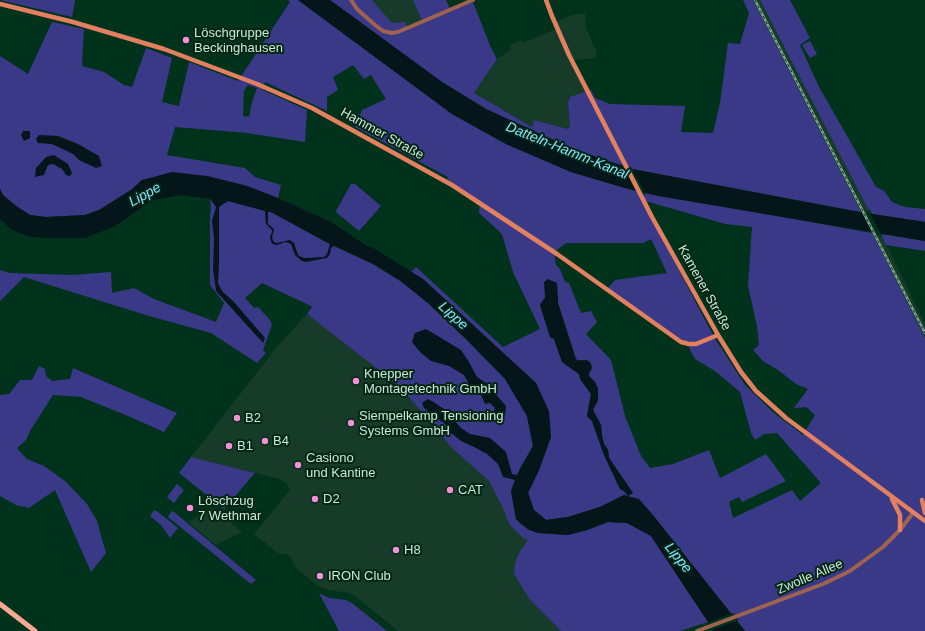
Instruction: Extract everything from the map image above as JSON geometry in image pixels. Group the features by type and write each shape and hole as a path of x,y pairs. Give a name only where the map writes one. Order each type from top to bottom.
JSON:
{"main road":[{"name":"Kamener Straße","path":"546,0 564,45 645,203 718,335 746,380 777,411 925,521"},
{"name":"Hammer Straße","path":"0,4 73,22 164,49 257,84 312,108 452,185 557,254 681,342 685,344 696,344 718,335"},
{"path":"890,496 900,515 900,530"},
{"path":"922,500 925,513"},
{"path":"0,604 35,631"}],"street":[{"path":"351,0 357,9 375,25 383,31 392,33 398,32 473,0"},
{"name":"Zwolle Allee","path":"697,631 782,600 850,571 877,552 900,530 913,513"}],"shaded area":[{"path":"0,0 75,0 75,1 72,17"},
{"path":"288,0 298,0 452,114 506,144 571,172 637,191 872,233 925,338 925,631 745,631 677,546 624,495 600,507 568,517 546,520 534,510 528,493 539,470 551,437 536,383 423,279 411,272 416,267 503,347 540,329 513,272 502,234 479,213 480,201 447,179 448,177 355,127 362,110 386,99 371,75 364,79 353,65 333,77 338,90 327,97 327,111 265,82 263,90 307,110 305,142 247,133 175,127 167,155 245,168 255,177 281,185 278,198 247,186 207,176 142,180 131,190 99,210 85,215 46,217 30,215 3,195 0,189 0,56 28,74 52,22 84,29 82,66 104,72 124,85 132,87 146,48 172,58 162,102 179,106 189,62 238,81 290,2","holes":["248,85 257,88 249,117 243,116 244,91","642,200 725,224 752,227 748,286 757,326 759,345 753,350 763,361 796,384 808,389 794,408 806,407 815,415 803,435 774,413 745,385 714,337","651,239 667,273 615,280 607,289 685,344 689,344 689,348 695,359 715,371 740,392 751,433 755,440 764,434 777,433 821,483 800,501 792,490 733,518 729,502 739,497 742,502 786,481 766,454 720,478 709,450 673,464 650,468 641,456 625,416 611,360 586,334 597,322 591,311 581,313 569,283 565,282 560,269 556,265 554,252 566,243 643,243","557,283 558,303 576,360 583,360 591,371 589,376 595,382 598,400 593,410 601,425 602,436 604,444 608,450 609,458 633,493 628,495 620,489 604,455 592,421 587,416 591,394 580,379 579,374 562,362 554,339 550,337 540,305"]},
{"path":"330,0 372,0 392,23 406,22 406,27 423,23 413,0 446,0 451,11 473,2 491,48 497,59 474,93 532,127 534,120 568,129 570,126 568,103 570,97 591,90 595,98 610,104 685,106 681,132 713,133 720,103 728,43 740,44 749,13 743,0 753,0 861,212 632,169 573,149 486,109 442,82"},
{"path":"372,0 413,0 423,23 406,27 406,23 392,23"},
{"path":"753,0 760,0 881,234 925,324 925,338"},
{"path":"760,0 790,0 810,38 800,45 818,85 876,187 884,191 892,202 905,207 925,209 925,222 872,214 868,209"},
{"path":"585,13 586,28 596,51 596,58 574,60 591,90 568,103 570,126 568,129 534,120 532,127 474,93 497,59 511,50 510,45 522,40 523,43 554,30 555,22 569,16"},
{"path":"810,41 817,54 810,58 802,45"},
{"path":"351,184 355,184 381,206 359,231 336,211"},
{"path":"210,199 228,201 271,212 324,241 373,264 402,282 429,304 505,379 527,416 533,446 520,468 511,491 516,519 521,524 538,533 568,535 608,522 627,523 651,536 708,622 680,631 561,631 530,600 514,574 515,563 519,553 528,540 522,537 509,524 502,506 489,481 452,448 416,405 394,382 307,314 312,307 311,306 262,283 245,298 254,308 258,307 270,320 272,325 263,350 266,353 257,363 211,333 149,316 24,277 0,301 0,270 10,273 73,275 111,272 112,293 134,288 154,299 216,322 224,303 210,285"},
{"path":"881,234 925,241 925,251 886,245"},
{"path":"307,314 394,382 416,405 452,448 489,481 502,506 509,524 529,540 519,553 515,563 530,600 561,631 398,631 355,596 349,593 329,590 318,586 296,568 291,557 286,554 278,553 254,534 290,490 287,484 280,479 191,457 277,347"},
{"path":"39,366 45,369 46,376 52,381 70,379 73,368 177,413 164,432 81,397 53,395 30,431 26,440 17,448 27,459 44,466 65,481 87,504 97,521 106,553 91,572 55,490 29,508 16,505 0,496 0,395 9,394 20,380 32,380"},
{"path":"191,457 255,473 224,509 179,473"},
{"path":"177,484 184,490 174,503 167,497"},
{"path":"213,508 242,532 216,545 188,522"},
{"path":"154,510 178,528 170,538 161,525 150,516"},
{"path":"172,511 256,580 251,584 168,517"},
{"path":"319,593 329,598 346,600 352,603 387,631 339,631"}],"water":[{"name":"Datteln-Hamm-Kanal","path":"298,0 330,0 442,82 486,109 573,149 632,169 847,210 925,222 925,241 658,196 628,189 571,172 506,144 452,114"},
{"path":"23,131 30,131 30,138 24,141 21,135"},
{"path":"39,135 58,136 78,144 99,156 102,166 96,168 79,160 73,154 52,144 38,143 36,139"},
{"path":"54,155 68,164 72,173 70,176 66,175 62,169 53,164 48,165 44,175 35,177 36,168 46,157"},
{"name":"Lippe","path":"172,172 207,176 247,186 278,198 333,223 368,247 370,246 423,279 536,383 549,411 551,437 539,470 528,493 534,510 546,520 568,517 600,507 624,495 639,499 745,631 714,631 651,536 627,523 608,522 568,535 538,533 529,530 521,524 516,519 511,491 515,480 503,477 498,464 487,454 461,441 451,433 445,424 424,408 422,403 428,399 444,409 461,428 470,434 490,438 506,452 512,474 517,475 533,446 527,416 505,379 467,340 429,304 402,282 373,264 334,246 331,248 330,254 327,258 306,262 302,261 295,255 291,244 285,242 277,245 271,242 270,237 272,230 266,224 265,211 228,201 219,207 218,283 222,291 234,302 265,338 263,343 216,291 213,269 214,238 212,221 216,207 210,199 182,195 152,200 115,226 85,238 42,238 26,236 12,230 0,219 0,189 3,195 30,215 46,217 85,215 99,210 131,190 142,180","holes":["268,212 271,212 330,244 327,254 324,257 305,258 299,256 294,243 290,240 277,243 274,242 272,238 274,229 268,224"]},
{"path":"548,279 557,283 558,303 576,359 579,361 589,361 591,364 592,368 589,376 598,388 598,400 593,410 601,425 602,436 604,444 608,450 609,458 633,493 628,496 620,489 604,455 592,421 587,416 591,394 580,379 579,374 562,362 554,339 550,337 540,305 545,297 544,282"},
{"path":"426,329 461,350 477,377 486,383 506,406 505,415 497,419 493,414 495,408 490,403 485,404 477,386 469,384 464,375 449,366 431,361 420,352 412,342 415,333"}],"pier":[{"path":"621,163 631,167 646,195 637,193"},
{"path":"861,210 869,212 882,236 874,235"},
{"path":"733,613 739,620 711,630 707,623"}],"railway":[{"path":"755,0 925,333"}],"place":[{"name":"Löschgruppe Beckinghausen","path":"186,40"},
{"name":"Knepper Montagetechnik GmbH","path":"356,381"},
{"name":"B2","path":"237,418"},
{"name":"Siempelkamp Tensioning Systems GmbH","path":"351,423"},
{"name":"B4","path":"265,441"},
{"name":"B1","path":"229,446"},
{"name":"Casiono und Kantine","path":"298,465"},
{"name":"CAT","path":"450,490"},
{"name":"D2","path":"315,499"},
{"name":"Löschzug 7 Wethmar","path":"190,508"},
{"name":"H8","path":"396,550"},
{"name":"IRON Club","path":"320,576"}]}
